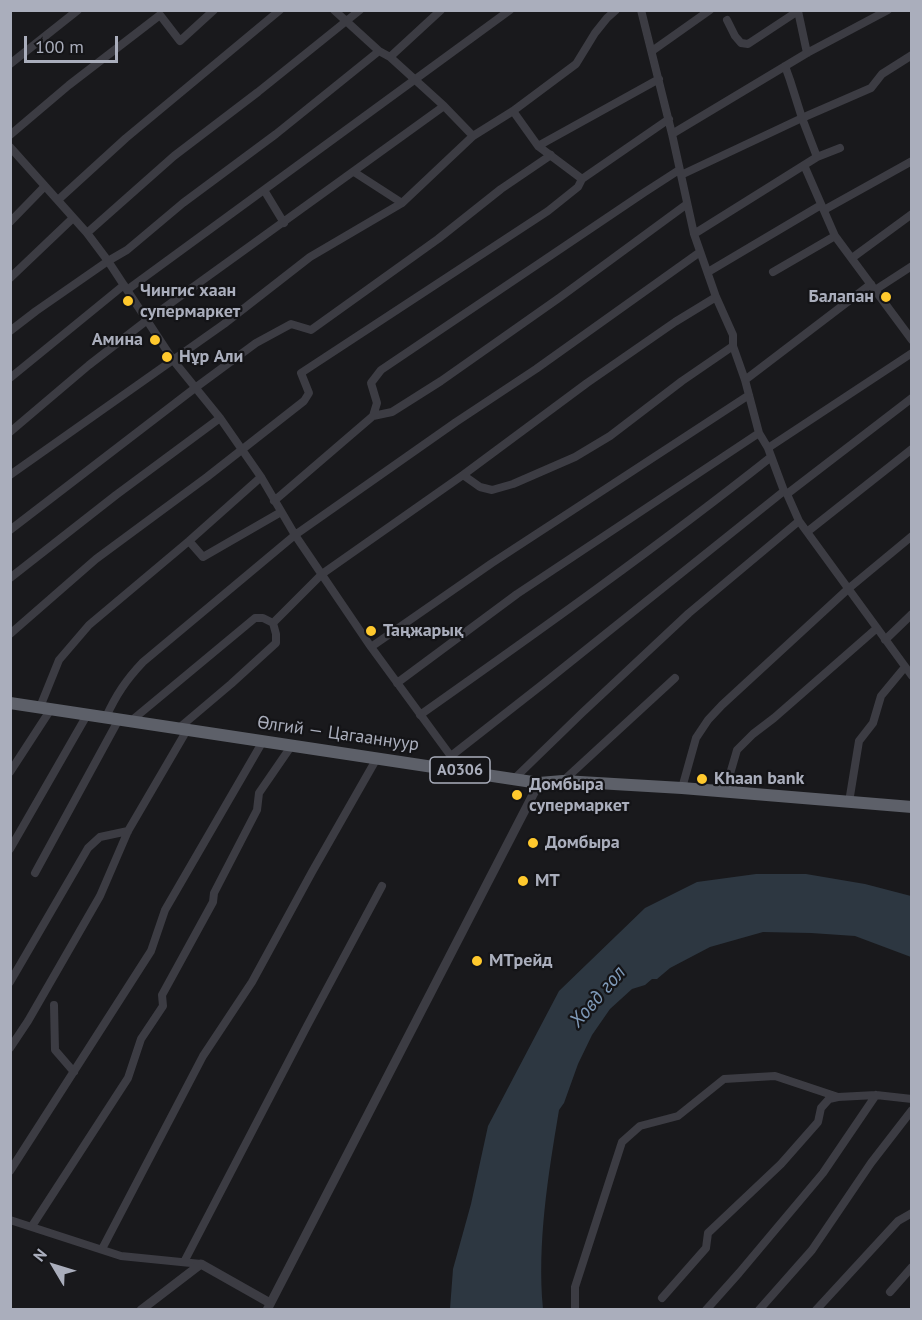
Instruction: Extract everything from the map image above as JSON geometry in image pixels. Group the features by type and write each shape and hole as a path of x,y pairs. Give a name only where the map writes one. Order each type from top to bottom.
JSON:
{"highway":[{"name":"Өлгий — Цагааннуур","path":"10,703 539,783 563,781 682,788 912,807"}],"street":[{"path":"10,64 78,10"},
{"path":"10,135 69,85 160,15 180,40 214,10"},
{"path":"58,200 151,117 280,10"},
{"path":"334,10 379,51 390,57 473,136"},
{"path":"87,233 174,156 360,10"},
{"path":"390,57 441,10"},
{"path":"10,378 126,287 264,190 510,10"},
{"path":"10,475 224,324 310,257 402,203 473,136 513,111 576,64 595,33 616,10"},
{"path":"641,10 669,119 694,234 716,297 733,335 733,346 759,433 768,448 785,493 799,521 912,676"},
{"path":"652,51 710,10"},
{"path":"672,134 784,66 888,10"},
{"path":"727,20 741,43 748,44 798,11 807,53"},
{"path":"10,331 127,250 183,203 276,134 379,51"},
{"path":"373,416 377,403 371,383 381,370 645,192 680,173 871,88 882,74 912,55"},
{"path":"784,66 817,157"},
{"path":"538,146 659,79"},
{"path":"10,432 89,365 146,321 444,106"},
{"path":"513,111 538,146 582,178"},
{"path":"10,634 96,559 304,401 309,393 301,373 548,211 578,187 582,178 669,119"},
{"path":"694,234 817,157 840,148"},
{"path":"12,152 74,218 108,261 172,360 220,418 242,449 295,535 397,683 461,770"},
{"path":"10,530 256,343 291,324 311,330 438,240 501,189 551,155"},
{"path":"708,272 822,207 912,161"},
{"path":"804,165 835,236 912,340"},
{"path":"354,172 402,203"},
{"path":"10,222 45,186"},
{"path":"264,190 284,223"},
{"path":"274,501 373,416 392,412 441,381 687,204"},
{"path":"852,258 912,214"},
{"path":"10,278 74,218"},
{"path":"773,272 835,236"},
{"path":"119,719 116,696 143,662 295,535 700,252"},
{"path":"745,380 873,287 912,266"},
{"path":"273,623 322,574 463,475 587,383 675,322 716,297"},
{"path":"463,475 480,487 492,490 513,484 575,457 610,436 682,381 733,346"},
{"path":"768,448 912,353"},
{"path":"371,646 502,556 749,395"},
{"path":"451,756 785,493 912,398"},
{"path":"10,578 220,418"},
{"path":"397,683 517,594 759,433"},
{"path":"807,532 912,449"},
{"path":"420,715 593,593 771,458"},
{"path":"10,772 46,708 58,660 89,625 261,477"},
{"path":"189,541 203,557 280,512"},
{"path":"515,778 689,613 799,521"},
{"path":"682,788 696,738 708,720 848,589 912,536"},
{"path":"885,640 912,614"},
{"path":"10,1048 100,896 128,831 183,729 276,643 273,623 263,618 255,618 119,719 35,873"},
{"path":"725,791 738,750 753,734 877,628"},
{"path":"849,802 859,741 873,723 881,696 905,667"},
{"path":"563,781 675,678"},
{"path":"10,849 87,715"},
{"path":"10,1171 151,951 165,910 263,741"},
{"path":"32,1226 128,1078 141,1039 163,1006 162,995 213,903 214,893 257,810 260,793 292,745"},
{"path":"102,1249 203,1056 252,982 377,758"},
{"path":"10,1220 121,1256 201,1264 268,1306 539,783"},
{"path":"10,982 88,848 100,837 128,831"},
{"path":"184,1262 382,886"},
{"path":"54,1005 55,1050 74,1072"},
{"path":"575,1310 575,1287 622,1142 640,1126 678,1116 724,1079 775,1076 838,1097"},
{"path":"706,1310 823,1173 876,1095"},
{"path":"662,1298 706,1248 708,1233 782,1164 818,1122 822,1108 829,1099 876,1095 912,1098"},
{"path":"759,1310 812,1250 871,1163 912,1110"},
{"path":"816,1310 897,1221 912,1213"},
{"path":"141,1310 201,1264"},
{"path":"890,1292 912,1266"}],"water":[{"name":"Ховд гол","path":"756,874 806,874 865,884 911,896 911,957 855,936 763,932 710,947 670,968 657,979 652,979 645,985 632,989 610,1009 592,1035 559,1110 543,1234 541,1259 543,1309 450,1309 453,1269 471,1204 488,1126 559,991 645,908 697,882"}],"place":[{"name":"Балапан","path":"886,297"},
{"name":"Чингис хаан супермаркет","path":"128,301"},
{"name":"Амина","path":"155,340"},
{"name":"Нұр Али","path":"167,357"},
{"name":"Таңжарық","path":"371,631"},
{"name":"Khaan bank","path":"702,779"},
{"name":"Домбыра супермаркет","path":"517,795"},
{"name":"Домбыра","path":"533,843"},
{"name":"МТ","path":"523,881"},
{"name":"MTрейд","path":"477,961"}]}
